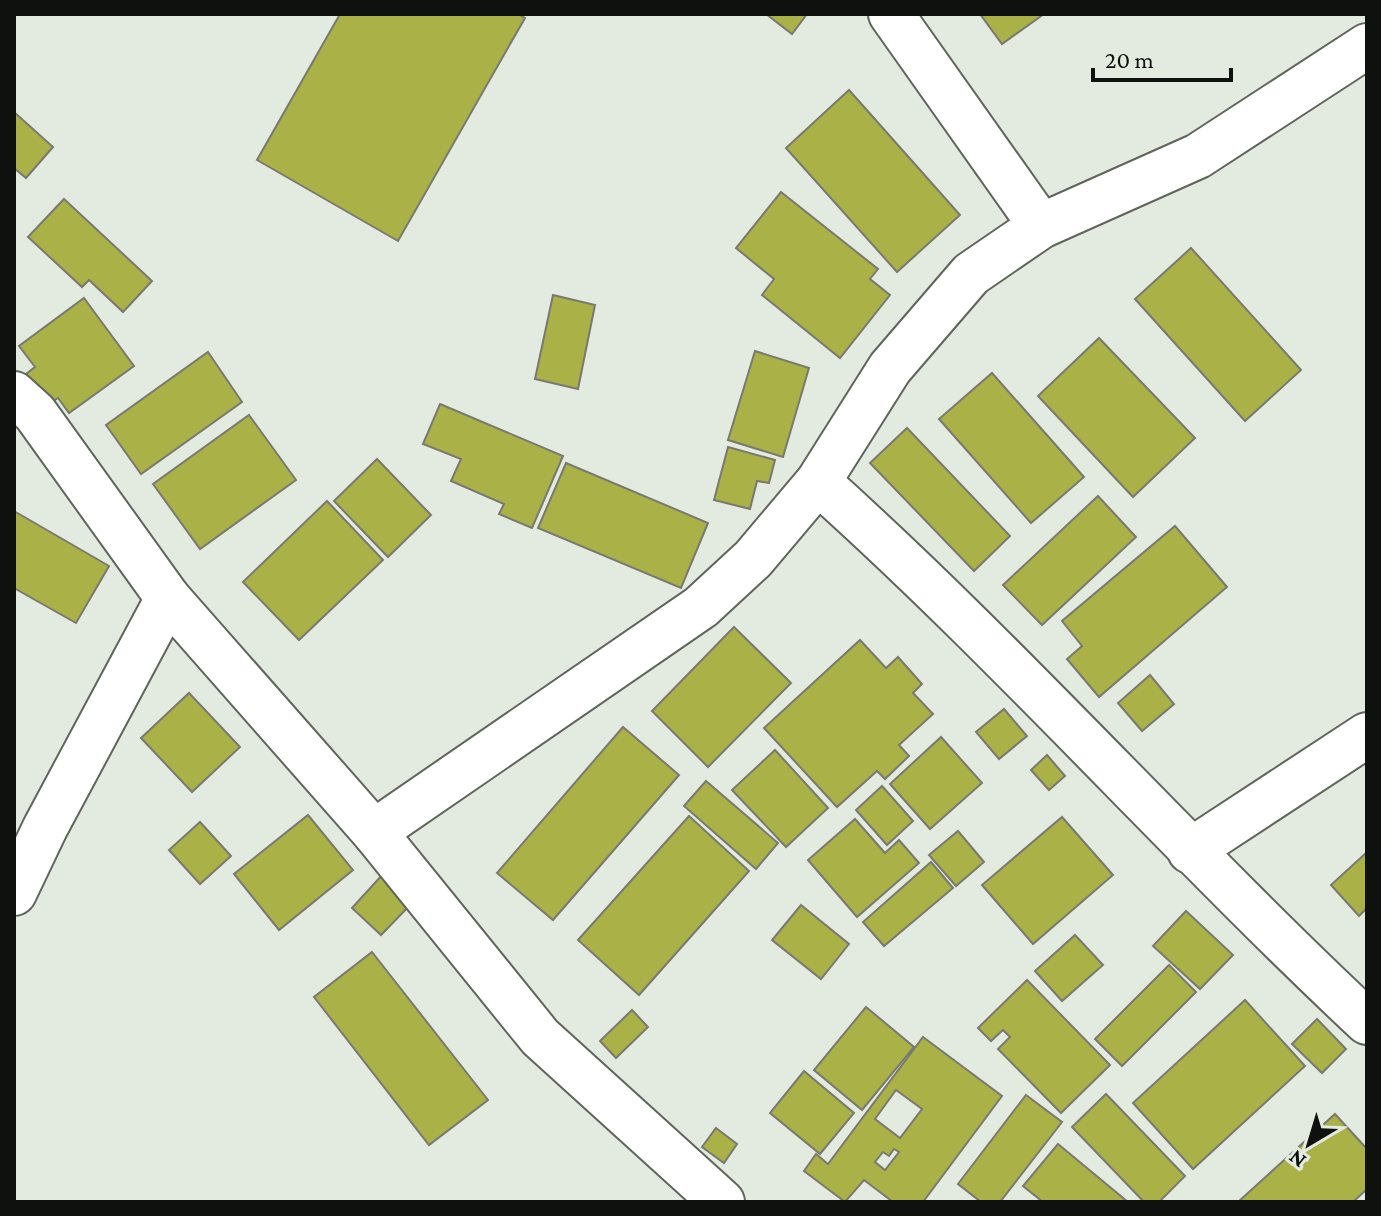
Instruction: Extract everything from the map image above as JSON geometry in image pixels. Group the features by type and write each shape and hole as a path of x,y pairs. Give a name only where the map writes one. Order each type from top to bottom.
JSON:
{"street":[{"path":"891,14 1041,226"},
{"path":"374,832 701,607 753,559 818,482 890,368 971,274 1018,238 1041,226 1198,156 1367,46"},
{"path":"14,394 35,413 168,598 374,832 540,1037 722,1202"},
{"path":"818,482 884,541 1190,851 1367,1022"},
{"path":"14,893 45,828 168,598"},
{"path":"1190,851 1367,735"}],"building":[{"path":"340,14 518,14 525,18 398,241 257,160"},
{"path":"766,14 807,14 792,34"},
{"path":"980,14 1044,14 1002,44"},
{"path":"849,90 960,215 897,272 786,148"},
{"path":"14,112 53,147 26,178 14,168"},
{"path":"781,192 878,269 870,279 890,295 840,358 762,295 774,279 736,248"},
{"path":"64,199 152,281 123,312 89,280 82,287 28,237"},
{"path":"1191,248 1301,370 1245,421 1135,299"},
{"path":"553,295 595,305 578,389 535,379"},
{"path":"84,298 134,366 69,413 58,398 49,404 26,374 35,367 19,346"},
{"path":"1099,338 1195,438 1133,497 1038,396"},
{"path":"755,351 809,368 783,457 728,440"},
{"path":"208,352 242,402 141,474 106,425"},
{"path":"992,373 1084,477 1031,523 939,419"},
{"path":"440,404 563,456 532,528 499,514 504,504 451,481 461,459 423,444"},
{"path":"249,415 296,480 200,549 153,484"},
{"path":"907,428 1010,536 974,571 870,463"},
{"path":"728,447 775,460 769,483 757,481 750,509 714,500"},
{"path":"377,459 431,515 388,557 334,501"},
{"path":"566,463 708,523 681,588 538,528"},
{"path":"1098,496 1136,537 1042,625 1003,585"},
{"path":"327,501 383,560 299,640 243,582"},
{"path":"14,511 109,566 76,623 14,588"},
{"path":"1175,526 1227,587 1099,697 1067,659 1082,646 1062,621"},
{"path":"734,627 791,683 708,767 652,711"},
{"path":"860,640 886,668 898,657 922,684 913,693 933,714 899,745 909,756 885,779 877,771 837,807 764,728"},
{"path":"1150,675 1174,704 1142,731 1118,703"},
{"path":"189,693 240,747 192,792 141,738"},
{"path":"1004,709 1027,736 999,759 976,732"},
{"path":"623,727 679,775 553,920 497,873"},
{"path":"941,737 982,783 930,829 890,784"},
{"path":"775,750 828,808 786,847 732,790"},
{"path":"1047,755 1065,776 1049,790 1031,770"},
{"path":"706,781 778,843 756,869 684,806"},
{"path":"882,786 913,821 887,845 856,810"},
{"path":"308,815 353,870 279,930 234,874"},
{"path":"689,816 749,871 639,995 578,940"},
{"path":"1062,817 1113,875 1033,944 982,885"},
{"path":"855,819 885,853 899,840 919,863 857,917 808,860"},
{"path":"200,822 231,856 200,884 169,850"},
{"path":"958,831 984,862 956,886 929,855"},
{"path":"1367,852 1367,908 1359,916 1331,885"},
{"path":"931,862 953,888 884,946 863,922"},
{"path":"383,874 413,902 381,935 352,908"},
{"path":"801,905 849,944 821,979 772,940"},
{"path":"1186,911 1233,955 1200,989 1153,946"},
{"path":"1075,935 1103,965 1062,1001 1035,971"},
{"path":"372,952 488,1100 429,1145 314,997"},
{"path":"1169,965 1196,992 1122,1066 1095,1039"},
{"path":"1027,980 1110,1065 1061,1113 998,1049 1010,1037 1003,1030 991,1041 978,1028"},
{"path":"1245,1000 1305,1066 1193,1169 1133,1103"},
{"path":"866,1007 914,1047 862,1110 814,1070"},
{"path":"632,1010 648,1027 616,1058 600,1041"},
{"path":"1317,1019 1346,1049 1322,1073 1292,1044"},
{"path":"923,1037 1002,1096 923,1202 893,1202 864,1180 845,1202 804,1171 816,1154 828,1164","holes":["896,1090 922,1109 900,1138 875,1119","894,1149 899,1152 885,1170 875,1162 883,1152 889,1156"]},
{"path":"804,1071 854,1113 820,1154 770,1113"},
{"path":"1106,1094 1185,1176 1159,1202 1144,1202 1072,1127"},
{"path":"1026,1095 1062,1122 1000,1202 981,1202 958,1184"},
{"path":"1335,1114 1367,1149 1367,1189 1353,1202 1238,1202"},
{"path":"716,1128 737,1144 724,1163 702,1147"},
{"path":"1058,1144 1128,1202 1043,1202 1023,1186"}]}
